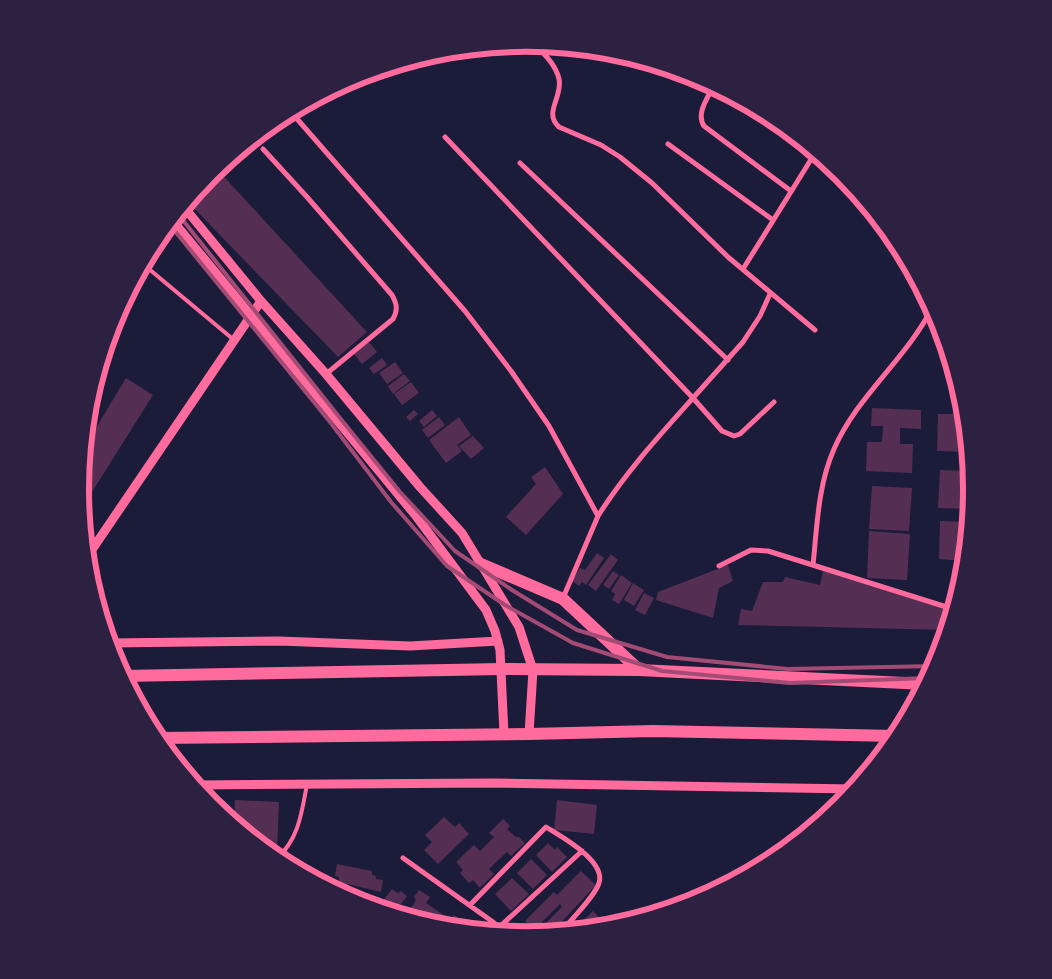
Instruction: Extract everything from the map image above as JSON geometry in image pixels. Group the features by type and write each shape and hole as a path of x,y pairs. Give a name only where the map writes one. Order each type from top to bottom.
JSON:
{"main road":[{"path":"480,564 563,598 640,670"},
{"path":"131,676 502,669 640,670 918,684"},
{"path":"167,738 653,731 886,736"}],"street":[{"path":"544,53 557,73 560,82 552,115 553,122 559,127 601,145 620,157 652,183 770,294 815,330"},
{"path":"710,94 700,114 700,121 704,126 791,190"},
{"path":"296,118 465,311 511,370 550,426 598,516"},
{"path":"445,137 693,398 722,431 734,436 740,434 774,402"},
{"path":"668,144 773,220"},
{"path":"263,150 307,197 392,295 397,304 393,319 326,374"},
{"path":"743,270 811,159"},
{"path":"520,163 728,360"},
{"path":"188,212 260,301 326,374 420,487 462,533 519,627 533,670 529,734"},
{"path":"177,227 416,516 486,610 498,641 502,669 504,734"},
{"path":"563,598 598,516 615,490 631,469 728,360 752,330 770,294"},
{"path":"93,548 260,301"},
{"path":"813,565 824,480 834,449 852,416 910,342 927,316"},
{"path":"719,566 751,550 768,551 947,607"},
{"path":"116,642 279,641 410,646 498,641"},
{"path":"204,786 493,783 845,789"},
{"path":"470,905 546,827 582,851 597,868 600,875 599,884 567,925"},
{"path":"501,926 582,851"},
{"path":"403,858 470,905 492,925"}],"lane":[{"path":"149,269 234,340"},
{"path":"282,852 289,845 297,830 307,784"}],"building":[{"path":"223,175 367,332 338,357 192,207"},
{"path":"369,342 377,352 362,364 354,354"},
{"path":"382,358 387,365 374,374 369,368"},
{"path":"395,362 403,373 387,384 379,373"},
{"path":"404,374 410,381 393,394 388,386"},
{"path":"126,378 153,395 89,496 93,433"},
{"path":"411,382 419,393 402,405 394,394"},
{"path":"872,408 921,410 921,429 900,428 900,444 913,444 912,473 866,471 867,442 882,442 883,426 871,426"},
{"path":"414,410 418,414 410,421 406,417"},
{"path":"432,410 437,416 424,427 419,421"},
{"path":"938,414 956,414 961,452 937,451"},
{"path":"439,417 445,425 428,438 422,430"},
{"path":"459,417 471,435 457,445 462,451 446,463 429,440"},
{"path":"473,436 484,448 471,459 459,446"},
{"path":"545,467 563,494 526,535 506,517 536,484 531,477"},
{"path":"940,470 962,471 962,509 938,508"},
{"path":"872,486 912,488 909,531 869,529"},
{"path":"940,521 962,522 957,560 939,559"},
{"path":"869,531 910,534 907,580 867,578"},
{"path":"597,553 604,558 586,585 582,582 579,586 572,581 580,568 585,570"},
{"path":"611,554 618,560 596,591 588,585"},
{"path":"728,565 733,581 719,588 713,618 656,600 658,592"},
{"path":"613,571 619,575 609,589 603,585"},
{"path":"823,571 946,609 940,630 738,625 741,609 752,611 763,582 783,582 785,577 820,585"},
{"path":"621,575 632,583 619,604 612,600 615,594 611,591"},
{"path":"633,583 644,590 634,606 624,600"},
{"path":"644,593 654,598 645,615 635,610"},
{"path":"235,800 279,802 277,849 260,836 234,815"},
{"path":"557,800 597,805 594,834 554,830"},
{"path":"444,817 455,827 459,823 469,834 438,864 424,850 432,842 425,835"},
{"path":"503,819 510,826 507,829 525,843 511,856 507,852 489,869 494,874 480,888 473,880 469,883 460,873 463,870 456,862 474,845 480,851 494,837 489,833"},
{"path":"548,843 555,850 557,847 567,857 552,872 536,855"},
{"path":"531,859 547,875 533,889 517,873"},
{"path":"337,864 372,871 372,875 376,876 376,879 383,880 381,892 348,884 347,886 343,886 338,883 339,877 335,876"},
{"path":"581,871 596,885 558,926 543,926 562,907 560,904 538,926 530,926 525,921 554,892 557,895"},
{"path":"512,878 529,894 511,911 495,894"},
{"path":"392,889 398,893 401,891 407,896 398,907 382,902"},
{"path":"419,890 430,897 426,903 451,920 409,911 416,900 414,897"},
{"path":"593,911 601,920 583,923 580,923"},
{"path":"454,915 462,922 451,920"}],"railway":[{"path":"182,219 400,492 455,551 512,590 577,630 667,657 788,669 926,666"},
{"path":"174,230 330,422 391,502 447,566 505,605 573,643 662,671 790,683 920,678"}]}
